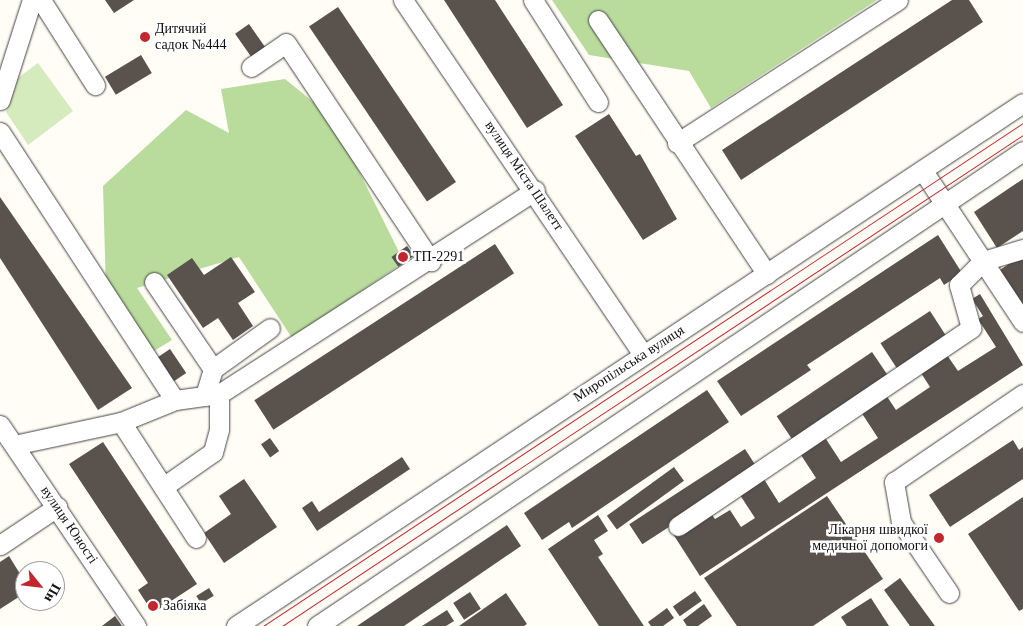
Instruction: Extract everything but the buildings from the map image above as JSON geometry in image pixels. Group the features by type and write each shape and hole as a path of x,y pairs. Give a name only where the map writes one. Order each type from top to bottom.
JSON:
{"street":[{"path":"0,100 32,0"},
{"path":"41,0 95,85"},
{"name":"вулиця Міста Шалетт","path":"403,0 535,190 643,354"},
{"path":"533,0 598,102"},
{"path":"677,143 898,0"},
{"path":"598,20 677,143 767,274"},
{"path":"251,67 286,43 431,261"},
{"name":"Миропільська вулиця","path":"236,626 1023,103"},
{"path":"0,132 175,400"},
{"path":"317,626 1023,151"},
{"path":"923,171 1023,322"},
{"path":"14,445 121,422 175,400 212,395 431,261 535,190"},
{"path":"678,526 971,328 959,285 983,261 1023,249"},
{"path":"154,282 213,369 212,395 219,430 213,452 163,487"},
{"path":"213,369 270,328"},
{"path":"949,593 901,522 894,482 1023,394"},
{"path":"121,422 196,538"},
{"name":"вулиця Юності","path":"0,424 136,626"},
{"path":"0,545 57,507"}],"green space":[{"path":"552,0 877,0 711,108 689,71 589,55"},
{"path":"38,63 73,111 28,145 6,112 15,80"},
{"path":"285,79 332,117 404,262 292,338 239,257 137,288 172,340 154,351 106,291 103,186 186,110 229,133 221,89"}],"tram line":[{"path":"263,626 1023,123"},
{"path":"282,626 1023,135"}],"place":[{"name":"Дитячий садок №444","path":"145,37"},
{"name":"ТП-2291","path":"403,257"},
{"name":"Лікарня швидкої медичної допомоги","path":"939,538"},
{"name":"Забіяка","path":"153,606"}]}
